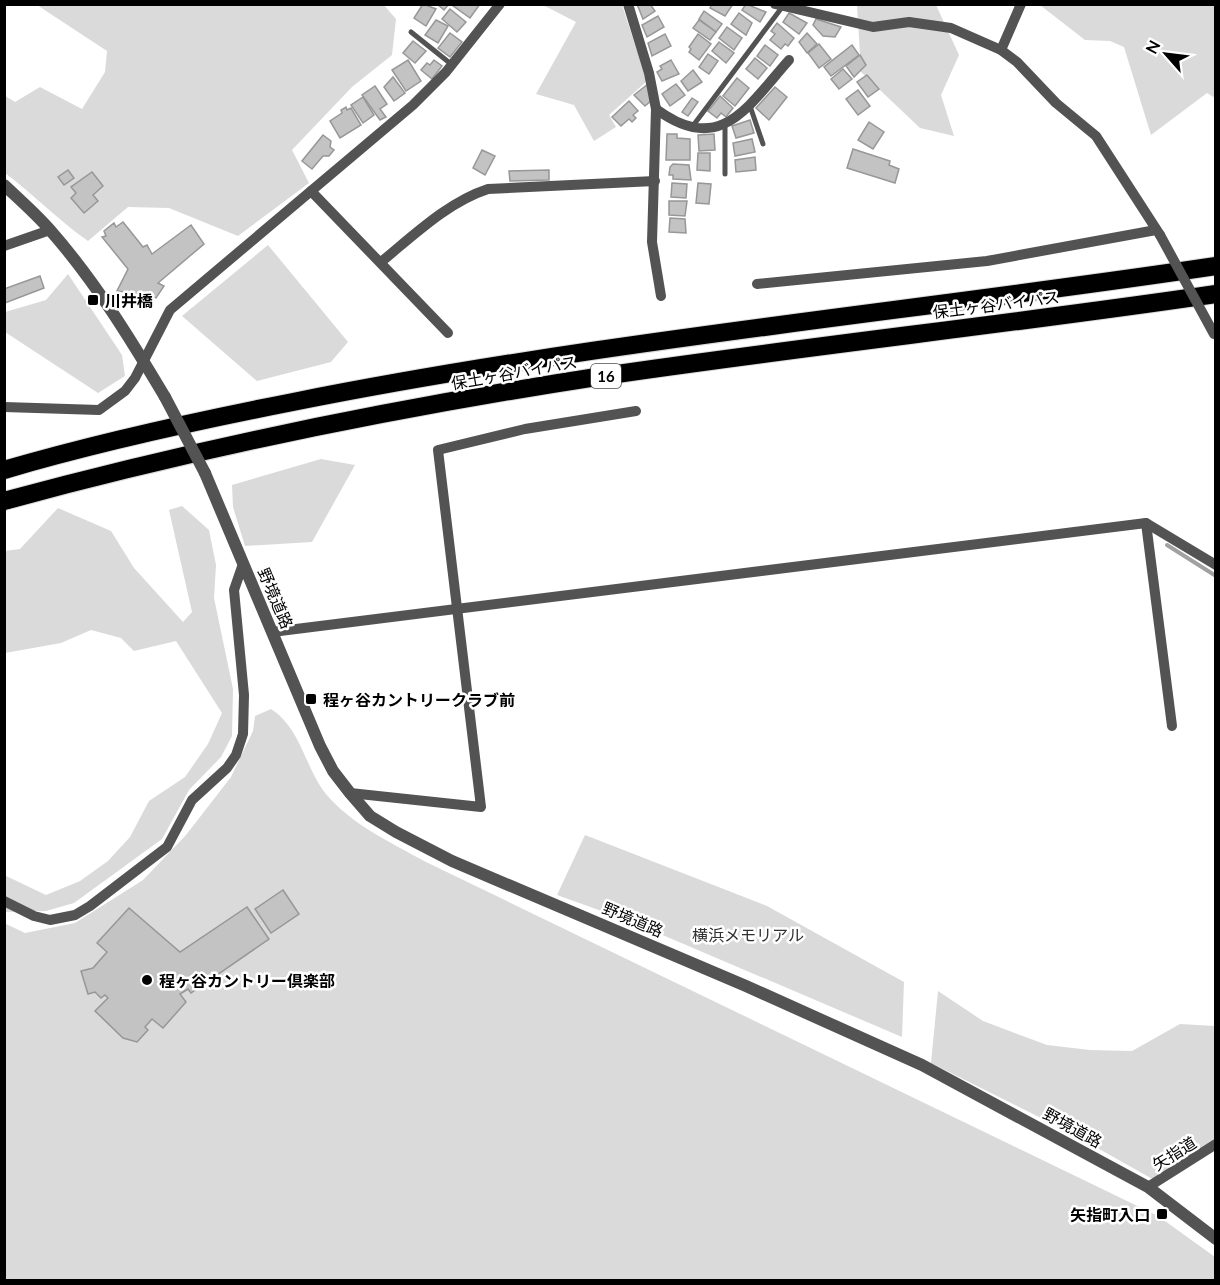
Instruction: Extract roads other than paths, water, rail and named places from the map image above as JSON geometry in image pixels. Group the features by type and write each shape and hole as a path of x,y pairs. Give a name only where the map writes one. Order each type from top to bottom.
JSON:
{"highway":[{"name":"保土ヶ谷バイパス","path":"4,470 205,420 400,381 602,348 1215,266"},
{"name":"保土ヶ谷バイパス","path":"4,501 224,445 381,414 613,375 1215,294"}],"street":[{"path":"628,4 649,73 656,109 652,242 661,296"},
{"path":"1001,50 1021,4"},
{"path":"4,407 99,410 125,391 144,362 170,310 413,105 451,64 497,5"},
{"path":"779,5 873,27 909,22 951,28 1001,50 1017,62 1056,103 1096,136 1113,158 1215,334"},
{"path":"656,109 672,120 691,128 725,126 749,105 789,60"},
{"path":"381,262 453,205 469,195 489,189 655,181"},
{"path":"4,185 50,230 91,283 144,362"},
{"path":"311,191 448,333"},
{"path":"4,246 50,230"},
{"path":"757,284 987,261 1158,233"},
{"name":"野境道路","path":"144,362 205,472 320,746 333,771 370,816 442,856 746,986 922,1065 1148,1186 1215,1239"},
{"path":"350,793 481,807 438,450 525,429 636,411"},
{"path":"1146,523 1172,726"},
{"path":"272,632 1146,523 1215,565"},
{"path":"4,901 34,916 50,920 75,915 90,906 167,847 192,800 226,768 236,755 243,734 244,695 234,590 243,564"},
{"name":"矢指道","path":"1148,1186 1215,1144"}],"lane":[{"path":"691,128 779,5"},
{"path":"411,32 451,64"},
{"path":"749,105 763,144"},
{"path":"725,126 725,174"}],"waterway":[{"path":"1167,545 1216,576"}],"place":[{"name":"川井橋","path":"93,300"},
{"name":"程ヶ谷カントリークラブ前","path":"311,699"},
{"name":"程ヶ谷カントリー倶楽部","path":"147,980"},
{"name":"矢指町入口","path":"1162,1214"}],"park label":[{"name":"横浜メモリアル","path":"748,934"}]}
